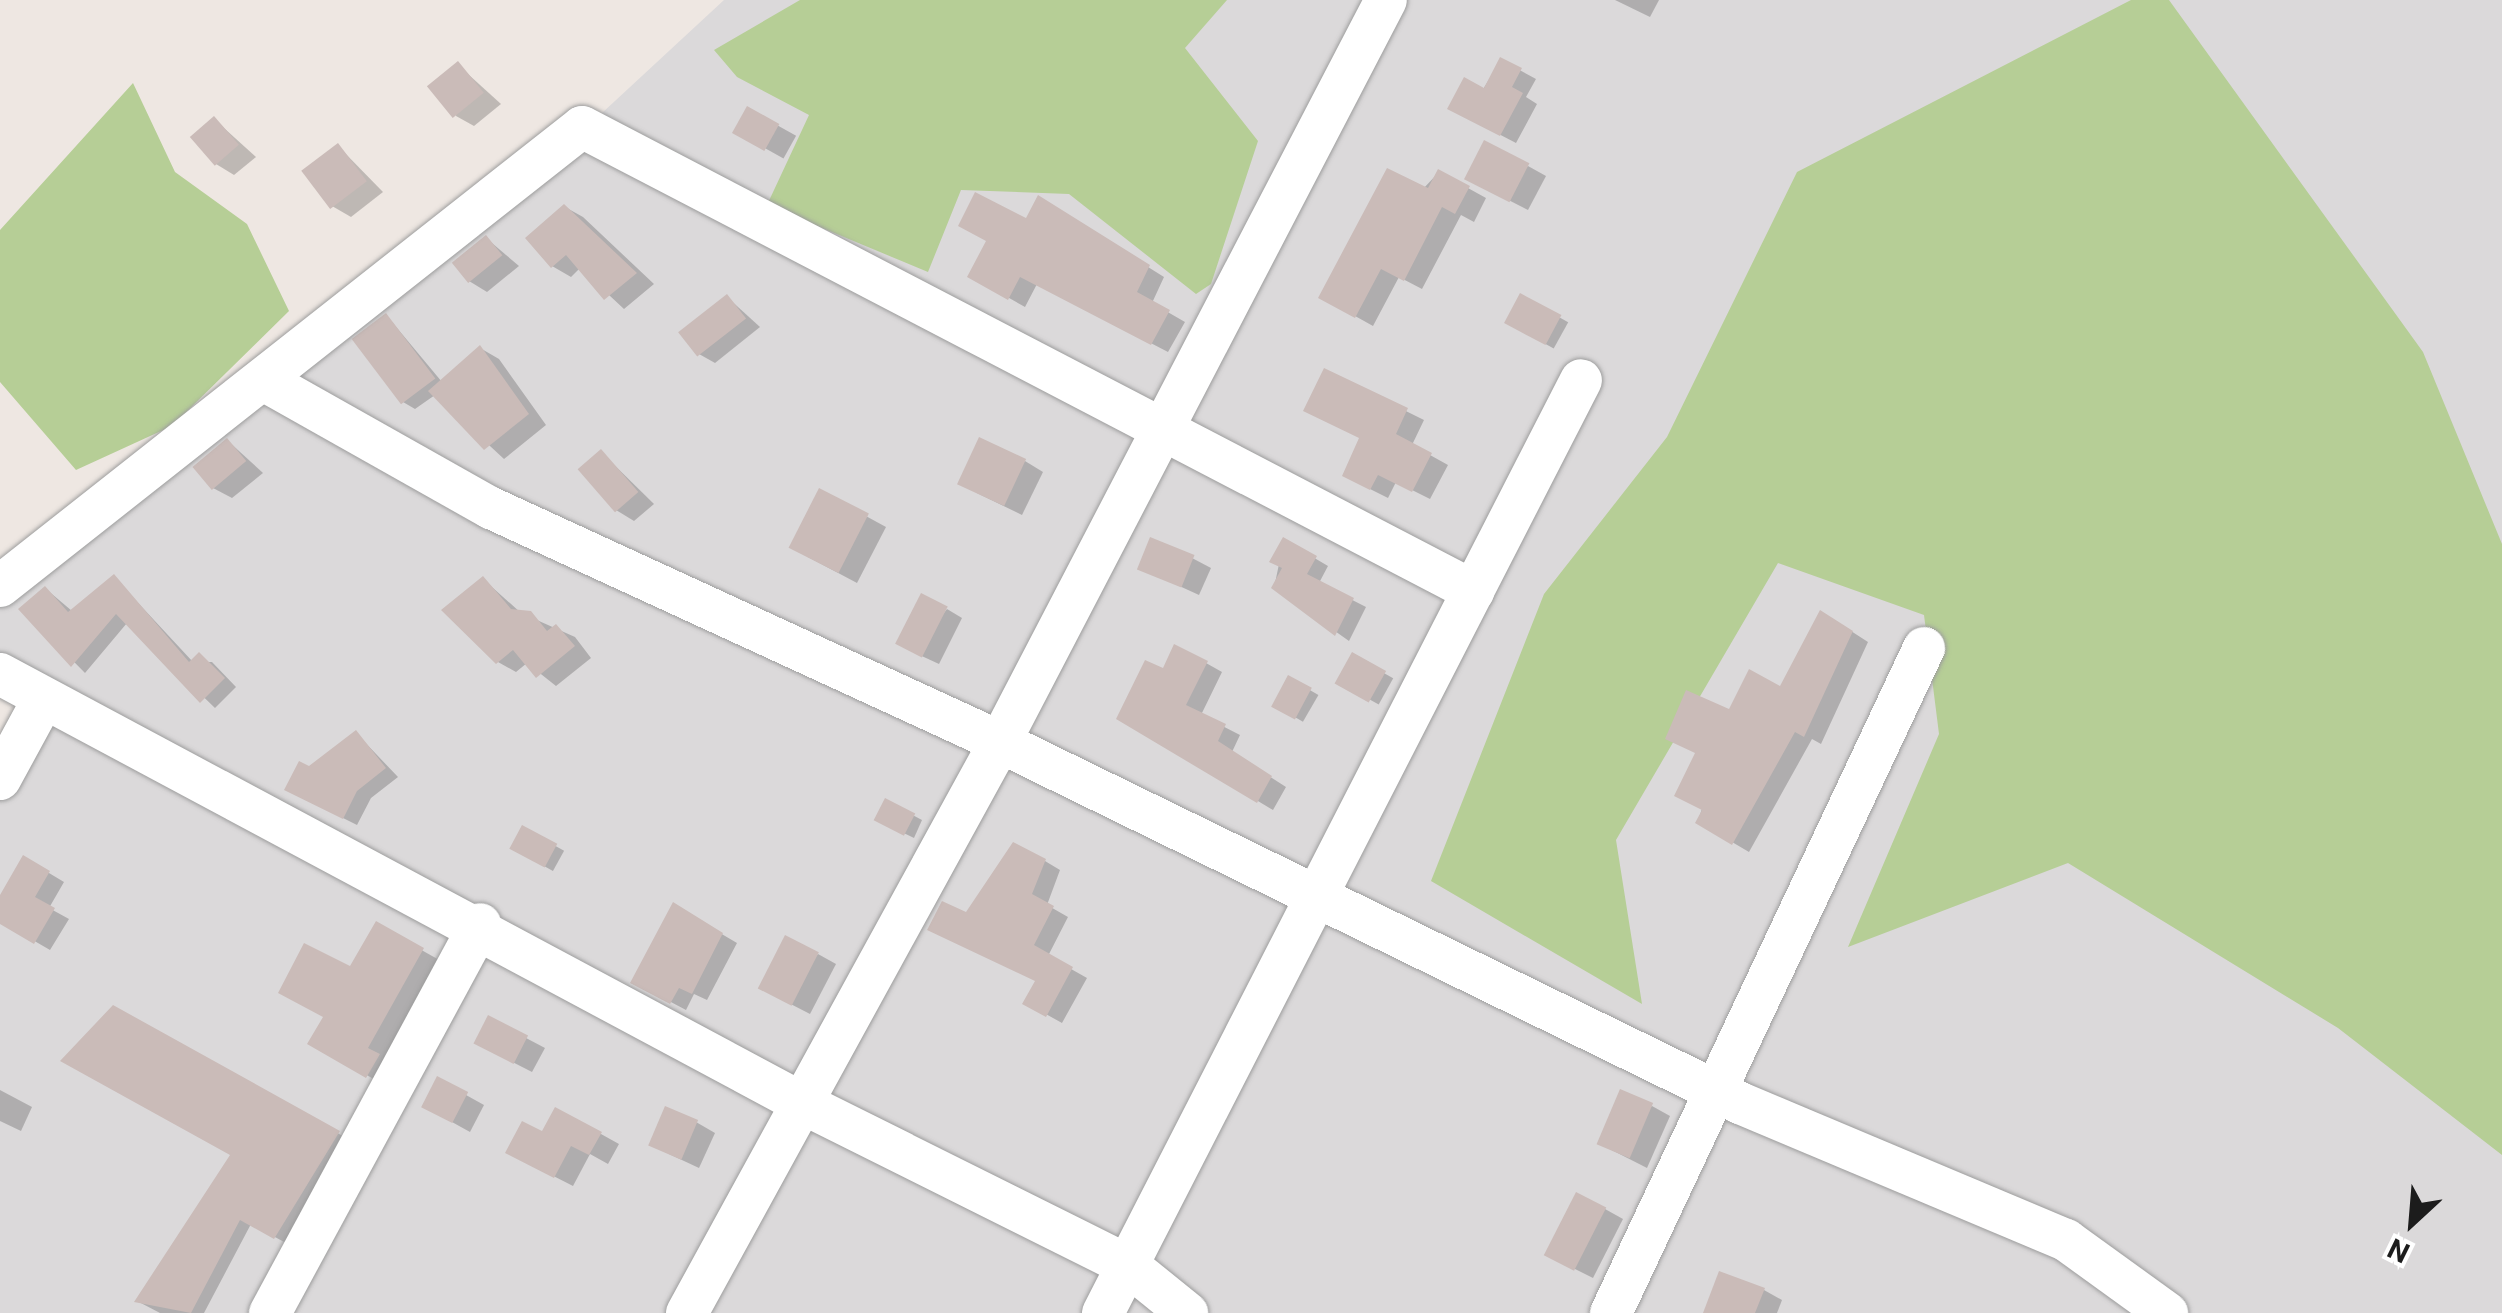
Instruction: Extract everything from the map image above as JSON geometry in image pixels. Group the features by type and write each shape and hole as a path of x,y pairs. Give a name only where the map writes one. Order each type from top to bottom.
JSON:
{"street":[{"path":"687,1313 1000,742 1386,0"},
{"path":"0,586 267,382 582,126 1164,422 1472,591"},
{"path":"1103,1313 1581,380"},
{"path":"267,382 491,508 1000,742 1716,1091 2066,1240 2167,1313"},
{"path":"1611,1313 1924,648"},
{"path":"0,674 480,924 800,1102 1129,1266 1187,1313"},
{"path":"0,780 44,698"},
{"path":"270,1313 480,924"}],"shaded area":[{"path":"724,0 2502,0 2502,1313 0,1313 0,766 42,693 0,671 0,582 454,213 602,113"}],"green space":[{"path":"800,0 1227,0 1185,48 1258,141 1211,284 1196,294 1069,194 961,190 928,272 767,205 809,115 737,77 714,50"},
{"path":"2131,0 2169,0 2423,352 2502,544 2502,1155 2338,1028 2068,863 1848,947 1939,734 1924,615 1778,563 1616,840 1642,1004 1431,881 1544,594 1667,437 1797,172"},
{"path":"133,83 175,172 247,224 289,311 172,426 76,470 0,382 0,230"}],"building":[{"path":"1500,57 1522,68 1512,87 1523,93 1500,136 1447,109 1464,77 1484,88"},
{"path":"458,61 484,93 453,118 427,86"},
{"path":"747,106 779,124 764,151 732,133"},
{"path":"214,116 239,145 215,166 190,137"},
{"path":"1484,140 1529,163 1509,202 1464,179"},
{"path":"338,143 367,181 330,209 301,171"},
{"path":"1387,168 1428,188 1438,169 1470,186 1455,214 1442,207 1404,281 1381,269 1355,318 1318,298"},
{"path":"975,192 1026,218 1038,195 1150,265 1137,292 1170,310 1151,345 1020,277 1008,300 967,277 986,241 958,226"},
{"path":"564,204 637,273 604,300 566,255 551,268 525,238"},
{"path":"486,235 502,255 468,283 452,263"},
{"path":"1520,293 1561,315 1546,345 1504,323"},
{"path":"727,294 746,318 697,357 678,332"},
{"path":"386,313 435,378 401,404 352,339"},
{"path":"480,345 529,414 484,450 428,391"},
{"path":"1324,368 1408,408 1396,434 1432,453 1412,492 1378,475 1370,490 1342,476 1359,438 1303,411"},
{"path":"979,437 1026,459 1004,506 957,484"},
{"path":"227,438 246,461 212,490 193,467"},
{"path":"601,449 638,492 615,512 578,469"},
{"path":"819,488 869,513 838,573 789,548"},
{"path":"1150,537 1195,555 1181,587 1137,569"},
{"path":"1283,537 1317,556 1307,574 1354,598 1335,636 1271,588 1282,568 1269,562"},
{"path":"114,574 189,662 199,652 225,678 200,703 116,614 71,667 18,609 45,586 68,612"},
{"path":"483,576 511,609 531,611 547,631 556,624 575,646 536,678 513,650 496,664 441,610"},
{"path":"921,593 948,607 922,657 895,644"},
{"path":"1820,610 1853,631 1804,737 1795,732 1732,845 1695,823 1702,810 1674,796 1695,753 1665,739 1686,690 1729,709 1749,669 1780,686"},
{"path":"1174,644 1208,661 1186,705 1226,724 1218,741 1272,776 1257,803 1116,719 1145,660 1163,668"},
{"path":"1352,652 1386,671 1369,702 1335,683"},
{"path":"1288,675 1312,688 1295,719 1271,707"},
{"path":"356,730 386,768 357,791 343,819 284,790 299,761 309,766"},
{"path":"885,798 915,813 904,836 874,820"},
{"path":"522,825 557,844 545,868 509,849"},
{"path":"1013,842 1046,859 1032,894 1054,906 1034,945 1073,967 1046,1017 1022,1004 1035,981 927,930 942,901 966,912"},
{"path":"23,855 50,871 35,897 55,908 34,944 0,924 0,895"},
{"path":"673,902 723,933 692,994 679,988 670,1004 630,983"},
{"path":"376,921 424,948 368,1048 380,1054 366,1078 307,1044 323,1017 278,993 304,943 350,966"},
{"path":"785,935 819,952 792,1006 758,988"},
{"path":"113,1005 340,1131 274,1239 240,1220 191,1313 134,1302 230,1155 60,1061"},
{"path":"488,1015 528,1035 514,1064 473,1044"},
{"path":"437,1076 468,1092 452,1123 421,1107"},
{"path":"1620,1089 1653,1103 1630,1158 1597,1144"},
{"path":"665,1106 698,1120 681,1160 648,1146"},
{"path":"555,1107 602,1132 589,1155 571,1146 554,1178 505,1153 522,1121 542,1131"},
{"path":"1576,1192 1606,1207 1574,1271 1544,1255"},
{"path":"1719,1271 1765,1288 1755,1313 1703,1313"}]}
